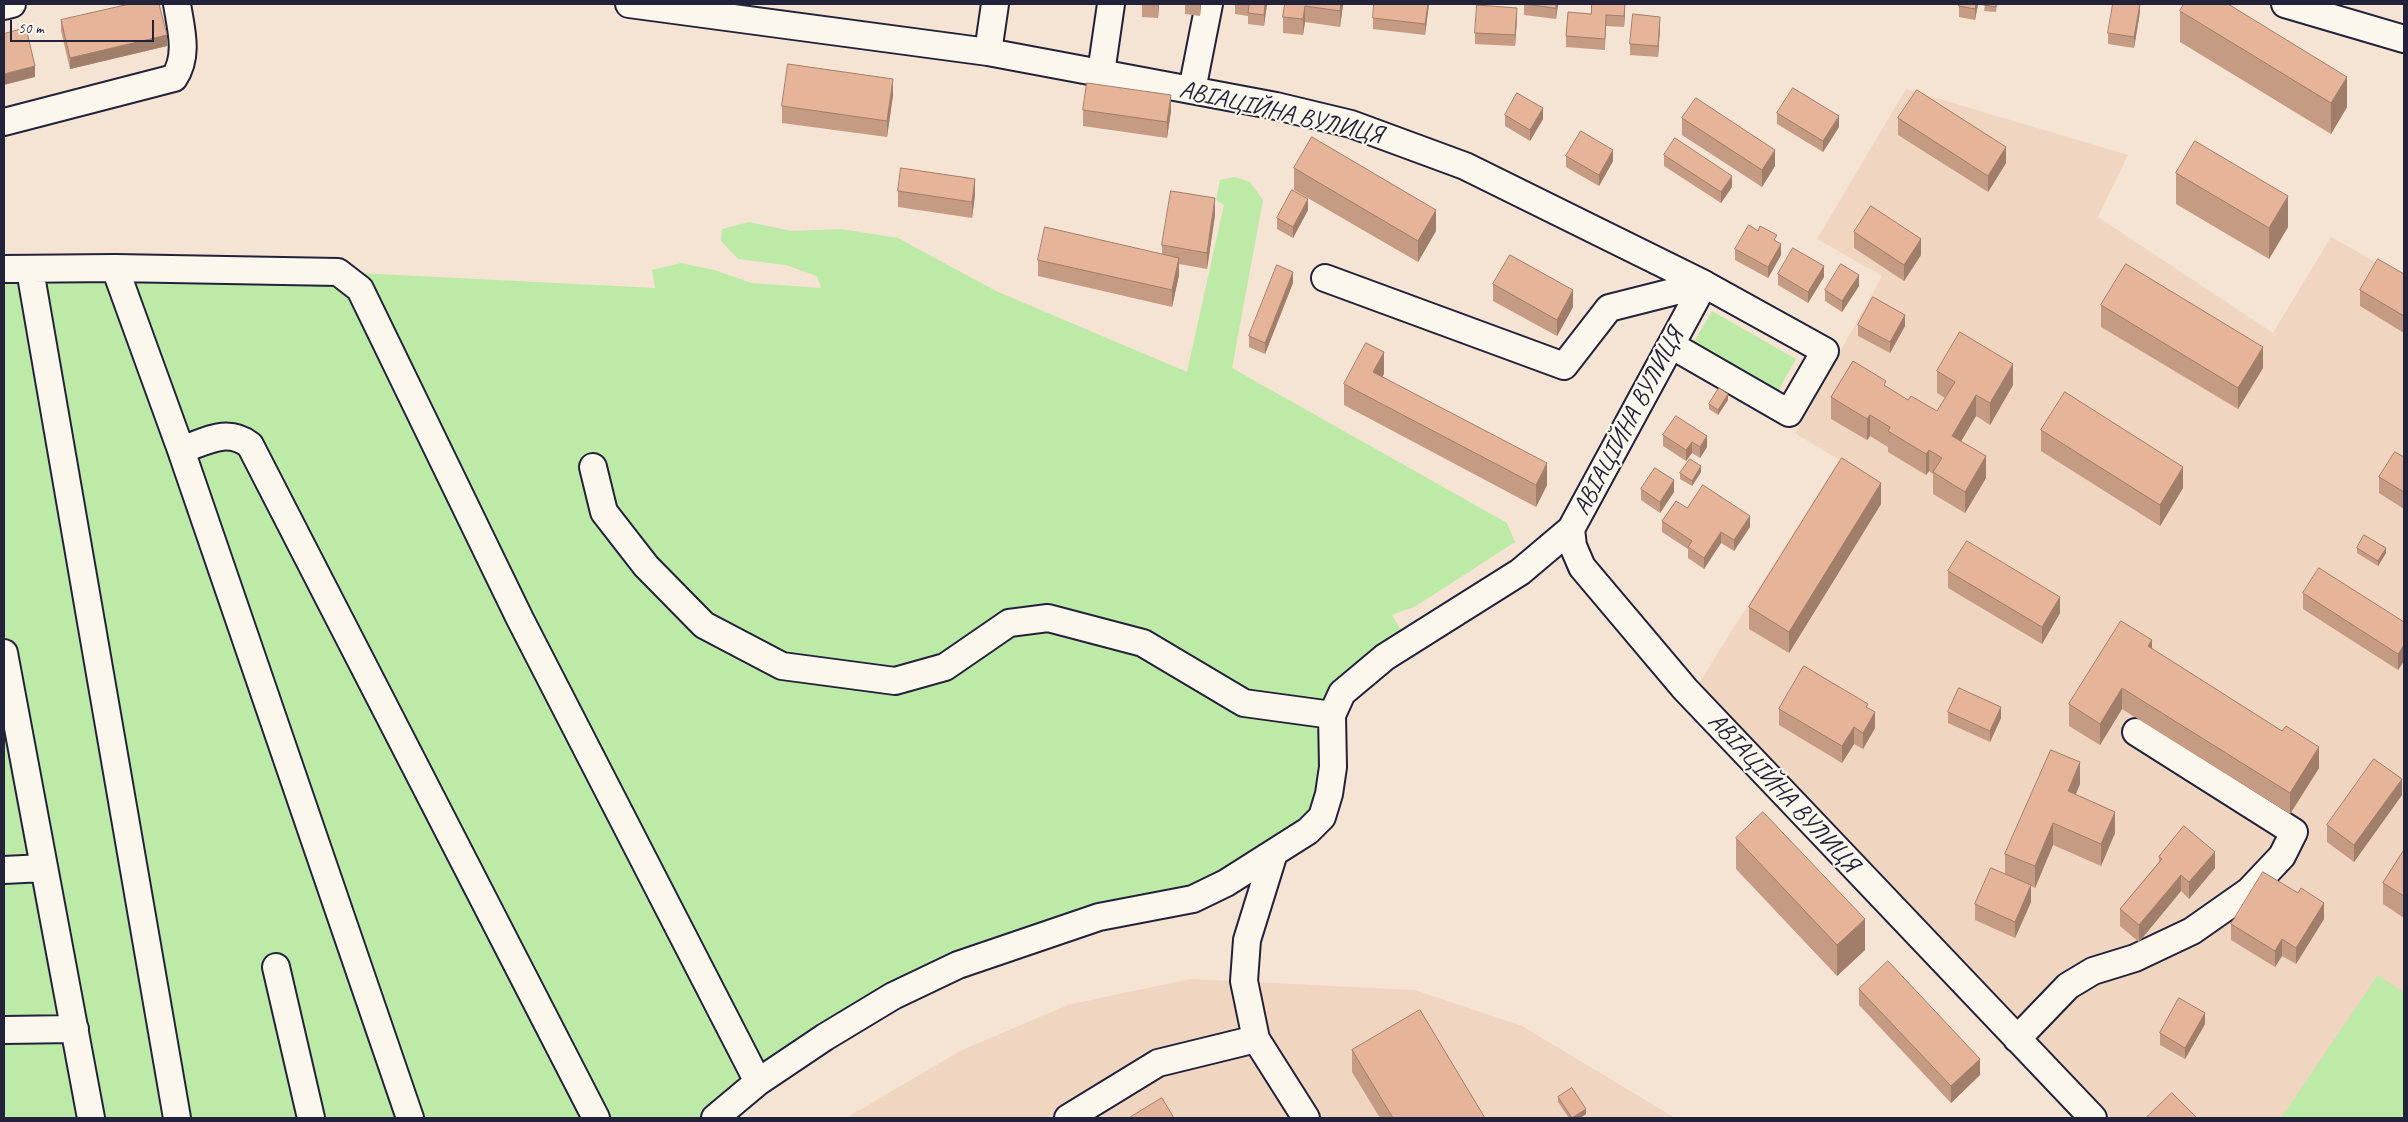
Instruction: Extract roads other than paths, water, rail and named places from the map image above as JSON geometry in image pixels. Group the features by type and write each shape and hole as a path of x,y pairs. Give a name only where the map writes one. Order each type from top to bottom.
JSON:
{"street":[{"path":"4,6 12,4"},
{"path":"4,122 174,78 181,68 183,40 177,4"},
{"name":"АВІАЦІЙНА ВУЛИЦЯ","path":"629,4 988,52 1192,90 1351,124 1465,166 1704,284 1571,529 1573,546 1582,567 1685,689 2093,1118"},
{"path":"988,52 995,4"},
{"path":"1101,73 1111,4"},
{"path":"1192,90 1209,4"},
{"path":"2285,4 2404,39"},
{"path":"114,268 181,450 410,1118"},
{"path":"4,269 114,268 338,272 360,289 520,619 758,1082"},
{"path":"30,270 178,1118"},
{"path":"1325,278 1564,366 1609,308 1704,284 1825,351 1790,413 1671,345"},
{"path":"181,450 226,434 240,437 250,445 596,1118"},
{"path":"593,467 604,512 646,566 704,625 782,666 895,681 945,667 1009,623 1048,618 1143,643 1244,703 1332,715"},
{"path":"715,1118 758,1082 825,1037 893,996 958,965 1099,917 1193,899 1226,883 1308,831 1322,817 1329,794 1333,767 1332,715 1342,693 1385,657 1520,572 1571,529"},
{"path":"4,653 9,712 44,868 91,1118"},
{"path":"2017,1039 2068,986 2093,971 2135,958 2192,931 2249,891 2282,856 2294,832 2136,732"},
{"path":"1274,853 1247,940 1244,981 1256,1038 1306,1118"},
{"path":"4,870 44,868"},
{"path":"276,967 311,1118"},
{"path":"4,1030 75,1029"},
{"path":"1068,1118 1158,1063 1256,1038"}]}
